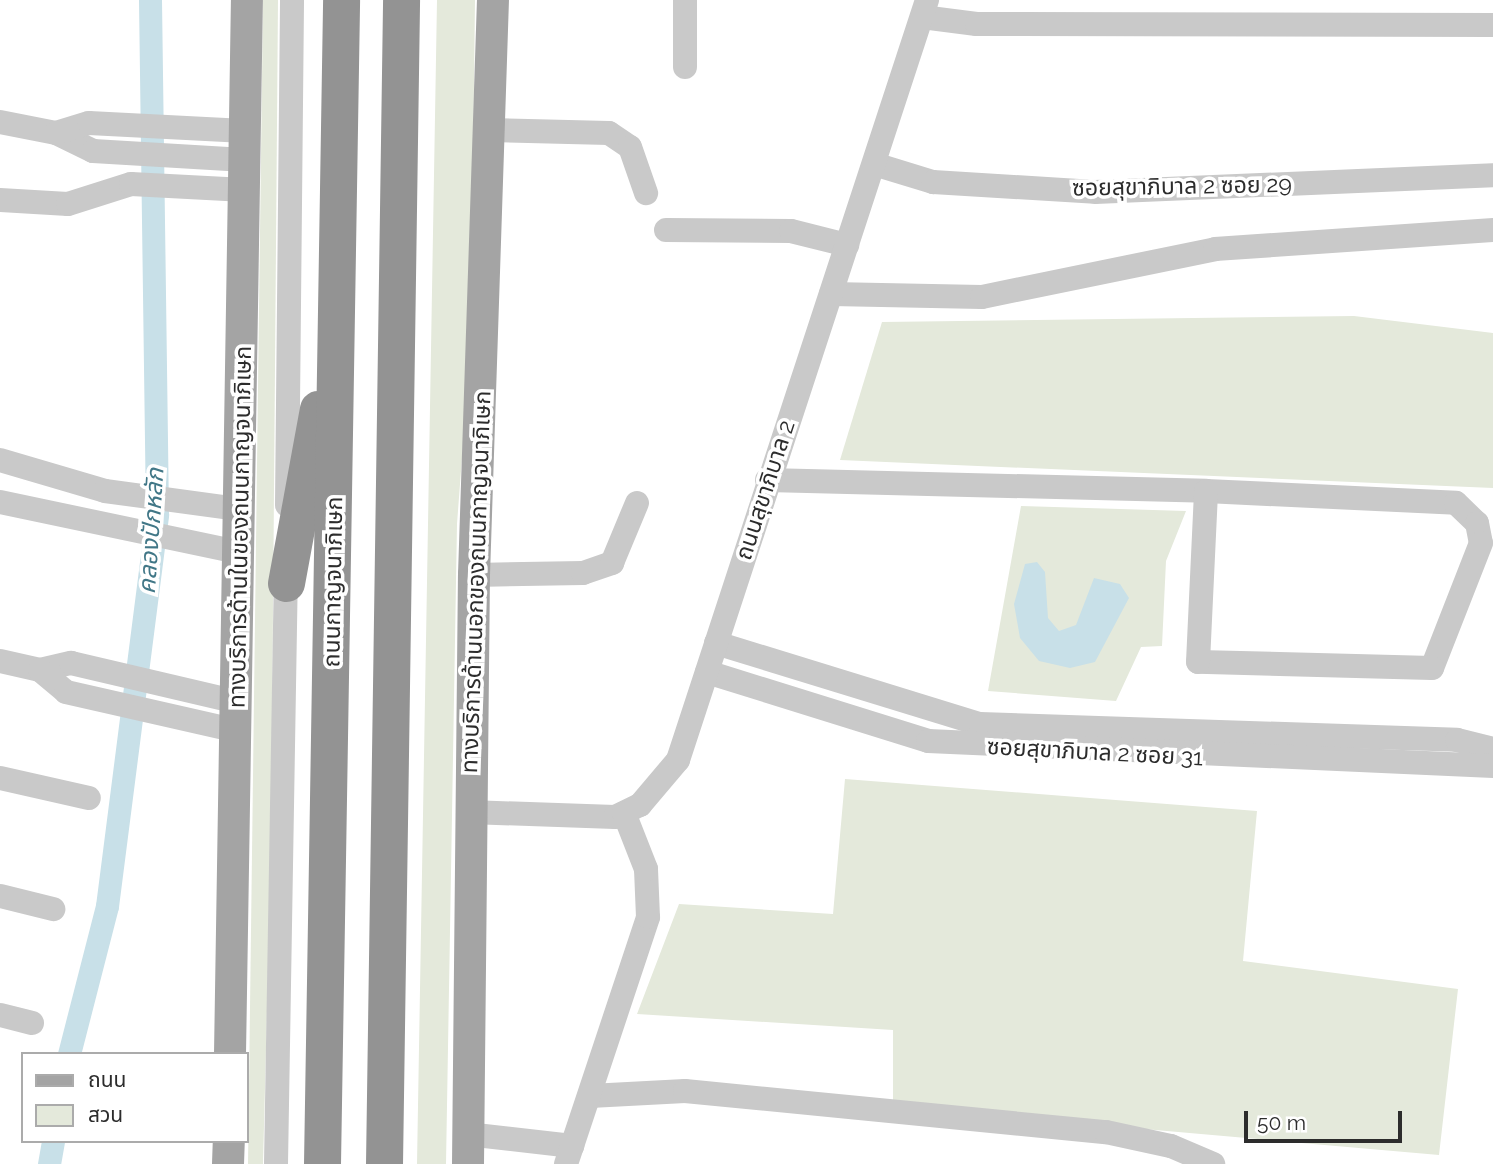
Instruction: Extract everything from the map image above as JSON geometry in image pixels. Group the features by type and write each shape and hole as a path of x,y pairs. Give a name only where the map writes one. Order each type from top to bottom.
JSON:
{"highway":[{"name":"ถนนกาญจนาภิเษก","path":"322,1164 341,0"},
{"path":"384,1164 401,0"},
{"path":"286,583 338,303"}],"main road":[{"name":"ทางบริการด้านในของถนนกาญจนาภิเษก","path":"230,1052 247,0"},
{"name":"ทางบริการด้านนอกของถนนกาญจนาภิเษก","path":"467,1149 469,812 474,575 492,130 494,0"},
{"path":"228,1164 229,1143"}],"street":[{"path":"276,1164 292,0"},
{"path":"685,0 685,67"},
{"path":"924,9 977,24 1493,25"},
{"name":"ถนนสุขาภิบาล 2","path":"469,812 587,819 624,813 640,805 678,760 767,480 924,9"},
{"path":"0,122 56,133 93,151 245,160"},
{"path":"56,133 89,123 170,127 245,160"},
{"path":"492,130 609,133 630,147 646,193"},
{"path":"0,200 68,204 131,184 171,185 245,160"},
{"name":"ซอยสุขาภิบาล 2 ซอย 29","path":"874,164 933,182 1095,192 1493,175"},
{"path":"666,230 791,231 847,245"},
{"path":"831,294 982,297 1215,249 1493,230"},
{"path":"0,460 105,491 239,509"},
{"path":"767,480 1206,491 1467,508 1481,543 1432,668 1198,662 1206,491"},
{"path":"0,502 127,534 238,552"},
{"path":"474,575 583,573 612,563 637,503"},
{"name":"ซอยสุขาภิบาล 2 ซอย 31","path":"716,643 876,695 980,724 1457,740 1493,749"},
{"path":"0,661 40,670 71,663 111,676 168,689 237,717"},
{"path":"40,670 66,692 166,715 237,717"},
{"name":"ซอยสุขาภิบาล 2 ซอย 31","path":"707,672 928,741 993,748 1493,766"},
{"path":"867,723 876,695"},
{"path":"0,778 89,798"},
{"path":"467,1149 569,1155 648,917 646,869 624,813"},
{"path":"0,896 53,909"},
{"path":"0,1015 32,1023"},
{"path":"590,1096 685,1091 1106,1132 1171,1146 1213,1164"}],"green space":[{"path":"263,0 278,0 271,858 263,1164 248,1164"},
{"path":"437,0 475,0 471,339 457,524 446,1164 417,1164"},
{"path":"1354,316 1493,333 1493,488 840,460 882,322"},
{"path":"1021,506 1186,511 1166,561 1162,646 1141,647 1116,701 988,691"},
{"path":"845,779 1257,811 1243,961 1458,989 1439,1155 893,1107 893,1030 637,1014 679,904 833,914"}],"water":[{"path":"1037,562 1045,572 1048,618 1059,631 1076,625 1094,578 1120,584 1129,598 1095,662 1070,668 1039,661 1020,638 1014,604 1025,564"}],"waterway":[{"name":"คลองปักหลัก","path":"70,1052 107,906 157,514 150,0"},
{"name":"คลองปักหลัก","path":"49,1164 53,1143"}]}
